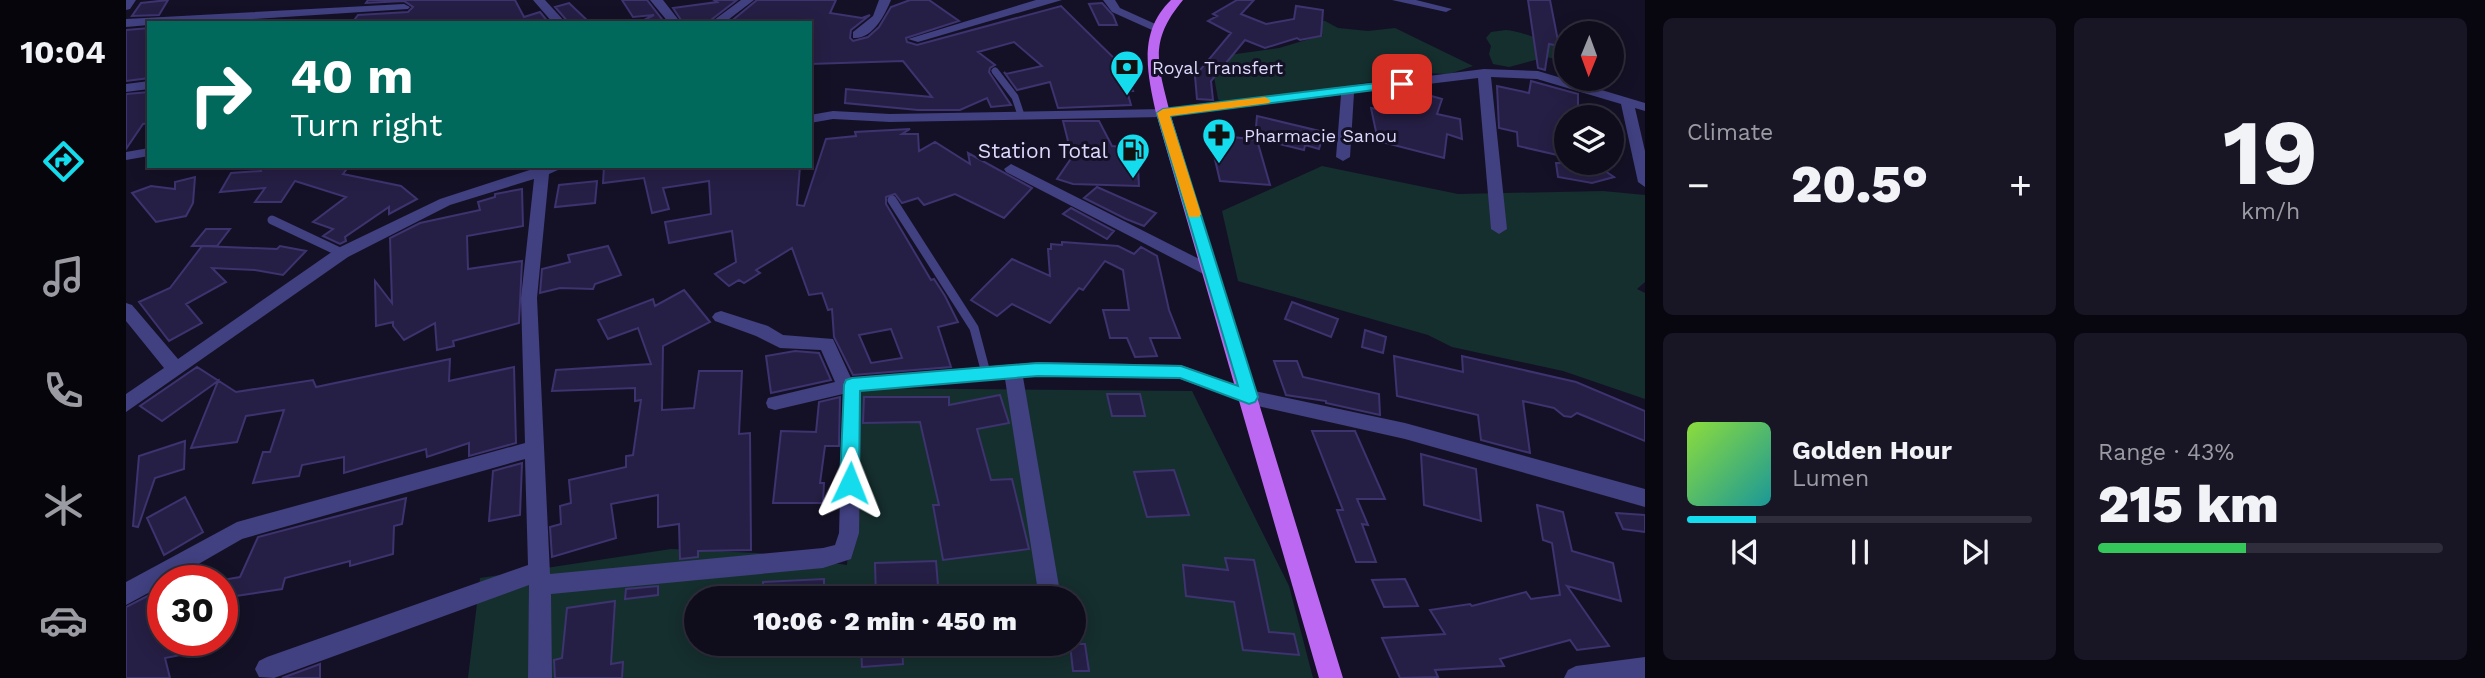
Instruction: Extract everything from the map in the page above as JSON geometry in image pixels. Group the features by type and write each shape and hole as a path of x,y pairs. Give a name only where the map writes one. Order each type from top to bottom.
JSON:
{"main road":[{"path":"1177,0 1170,5 1156,27 1151,64 1163,113 1331,678"}],"street":[{"path":"126,7 130,0"},
{"path":"656,0 674,21"},
{"path":"719,21 748,0"},
{"path":"858,35 878,18 885,0"},
{"path":"914,39 1027,5 1056,0"},
{"path":"1109,0 1116,10 1156,27"},
{"path":"1398,0 1446,9"},
{"path":"544,1 559,21"},
{"path":"392,21 406,3"},
{"path":"154,21 406,3"},
{"path":"126,23 147,22"},
{"path":"812,118 1163,113 1484,74 1538,75 1645,107"},
{"path":"1484,74 1499,229"},
{"path":"126,88 147,85"},
{"path":"1343,157 1348,91"},
{"path":"1627,102 1645,182"},
{"path":"126,156 147,152"},
{"path":"126,404 342,253 446,202 551,169 529,298 540,578 540,678"},
{"path":"1011,169 1081,202 1160,248 1211,272"},
{"path":"127,311 175,368"},
{"path":"267,669 540,578 824,558 843,552 849,533 849,385 827,344 780,341 762,331 720,317"},
{"path":"1013,371 1048,586"},
{"path":"775,403 849,385 986,373 1181,372 1249,397 1405,431 1645,498"},
{"path":"126,594 237,531 489,459 533,449"},
{"path":"1576,678 1645,669"}],"lane":[{"path":"995,71 1015,97 1021,115"},
{"path":"892,200 974,328 986,373"},
{"path":"272,220 342,253"}],"green space":[{"path":"1312,20 1325,21 1338,28 1368,31 1395,28 1473,66 1449,74 1418,73 1321,91 1223,104 1218,99 1214,77 1229,55 1279,48 1323,35 1312,26"},
{"path":"1506,30 1529,35 1554,46 1554,59 1546,57 1509,67 1493,64 1489,54 1491,46 1486,38 1491,32"},
{"path":"1322,166 1458,194 1603,191 1645,195 1645,282 1637,289 1645,293 1645,399 1563,371 1452,347 1428,335 1238,281 1222,211"},
{"path":"859,388 1192,391 1289,586 1313,678 468,678 480,578 671,549 757,553 847,565"}],"building":[{"path":"168,0 159,15 132,16 141,3"},
{"path":"368,0 515,0 524,17 540,12 547,21 354,21 358,15 408,12 413,7 404,1 366,3"},
{"path":"622,0 647,0 663,21 642,21 654,15 633,17"},
{"path":"714,0 737,0 710,21 682,21 673,8 717,2"},
{"path":"757,0 836,0 830,13 862,18 870,15 851,30 850,38 853,41 868,37 879,27 891,7 910,0 929,0 959,21 906,38 907,42 917,45 1061,6 1122,66 1133,91 1127,91 1131,105 1058,108 1050,82 1017,90 1004,72 1006,74 1042,66 1014,42 978,52 995,65 989,72 1011,105 991,107 987,98 960,110 918,110 845,103 846,89 932,97 903,61 812,64 812,21 731,21"},
{"path":"1237,0 1254,0 1241,14 1266,24 1294,19 1296,6 1323,10 1321,36 1300,40 1297,38 1265,48 1245,40 1211,81 1213,100 1197,99 1195,76 1231,33 1208,21 1217,16 1213,14"},
{"path":"1528,0 1550,0 1554,21 1554,45 1549,44 1545,70 1538,68"},
{"path":"569,3 588,21 567,21 555,7"},
{"path":"1102,3 1113,15 1117,25 1099,25 1089,4"},
{"path":"147,28 147,78 126,81 126,30"},
{"path":"1531,81 1554,87 1554,91 1578,94 1578,105 1554,105 1554,154 1518,146 1517,132 1499,128 1497,86 1529,93"},
{"path":"1406,89 1442,99 1437,114 1460,119 1462,139 1447,134 1444,158 1378,141 1371,108 1401,113 1399,90"},
{"path":"147,92 147,123 143,124 126,149 126,94"},
{"path":"1257,116 1324,132 1319,149 1305,145 1304,150 1255,138"},
{"path":"1063,121 1099,121 1112,146 1137,148 1139,186 1073,184 1057,179 1072,157"},
{"path":"910,129 902,134 918,134 919,151 935,142 970,164 968,153 1032,188 1004,218 955,194 924,205 918,198 902,203 895,194 886,197 886,204 931,280 934,279 945,296 958,322 938,327 951,367 853,375 834,337 832,309 828,310 822,293 809,295 792,248 756,270 760,273 744,283 739,280 729,286 715,274 736,262 732,231 669,243 665,222 711,214 709,181 663,188 669,209 652,213 644,178 603,183 604,168 800,168 797,205 804,206 826,139 856,136 855,132","holes":["891,329 902,358 871,363 859,335"]},
{"path":"1209,134 1257,140 1270,185 1220,181"},
{"path":"260,168 348,168 343,174 401,186 417,199 389,214 389,207 345,237 346,241 340,244 323,236 333,229 313,222 346,197 295,181 281,202 255,202 265,188 220,192 231,173 261,171"},
{"path":"1558,175 1614,177 1592,183"},
{"path":"195,177 193,203 186,216 156,222 132,193 151,186 175,189 175,182"},
{"path":"597,181 595,203 555,207 559,185"},
{"path":"1097,187 1156,213 1144,226 1126,219 1084,198"},
{"path":"522,189 523,226 467,236 468,269 522,261 519,323 453,341 454,346 437,350 435,323 404,340 393,322 376,326 375,281 392,303 390,238 420,223 480,210 478,202 495,197 495,194"},
{"path":"1071,208 1114,231 1107,239 1063,214"},
{"path":"206,229 230,229 217,246 192,246"},
{"path":"1062,242 1118,246 1134,254 1141,247 1157,256 1169,310 1180,338 1150,338 1157,356 1135,357 1127,338 1110,338 1103,310 1129,310 1123,270 1105,261 1083,290 1079,288 1050,323 1012,304 997,316 971,300 1012,259 1050,276 1048,249 1051,249 1051,244 1062,245"},
{"path":"202,246 277,249 280,246 306,251 283,275 255,270 212,268 226,282 186,304 202,323 169,341 139,302 170,288"},
{"path":"608,246 621,275 595,284 593,289 560,288 540,293 542,269 570,262 568,255"},
{"path":"684,290 710,322 663,346 662,410 694,408 699,371 742,371 739,434 750,433 751,550 698,551 698,557 680,559 679,524 658,527 658,495 611,504 616,538 552,557 550,527 561,524 560,506 571,503 569,480 626,467 626,456 633,455 641,400 635,401 635,388 552,391 556,370 651,364 638,328 608,339 598,320 653,299 655,306"},
{"path":"1292,302 1338,319 1331,337 1285,319"},
{"path":"1365,330 1386,337 1383,353 1362,347"},
{"path":"795,351 819,353 831,380 771,393 766,356"},
{"path":"1394,356 1463,372 1462,356 1576,382 1645,411 1645,441 1577,413 1571,417 1564,416 1554,408 1523,401 1530,453 1481,440 1478,415 1397,396"},
{"path":"450,359 449,381 514,367 516,443 469,456 469,443 427,457 426,449 344,473 344,457 302,465 299,476 253,483 263,452 270,452 284,410 246,416 237,442 191,448 218,381 162,421 140,406 197,367 236,392 313,380 316,387"},
{"path":"1274,361 1297,361 1303,377 1379,394 1380,415 1326,401 1286,395"},
{"path":"1107,394 1140,394 1145,416 1112,416"},
{"path":"1000,395 1009,423 977,429 991,480 1012,479 1029,549 943,560 933,505 939,505 920,422 863,423 864,397 949,397 949,405"},
{"path":"840,397 839,446 825,446 820,483 824,483 823,503 773,503 781,431 816,432 819,402"},
{"path":"1312,431 1355,431 1385,499 1357,499 1368,525 1362,524 1376,562 1356,562 1337,510 1343,510"},
{"path":"185,441 184,469 155,478 138,527 133,526 139,456"},
{"path":"1421,454 1476,469 1481,521 1424,505"},
{"path":"522,463 520,515 489,521 493,471"},
{"path":"1174,470 1189,515 1147,517 1134,472"},
{"path":"185,497 203,532 164,555 147,518"},
{"path":"406,498 402,524 394,526 393,554 350,566 350,561 285,578 282,589 238,596 238,577 258,537"},
{"path":"1537,505 1563,512 1572,551 1613,563 1621,601 1567,586 1609,646 1577,650 1570,640 1500,659 1504,666 1435,670 1438,677 1400,678 1382,638 1445,634 1430,610 1470,604 1472,606 1526,592 1531,599 1560,595 1552,543 1543,540"},
{"path":"1616,513 1645,515 1645,532 1623,529"},
{"path":"1225,558 1254,560 1269,632 1294,634 1299,655 1243,650 1234,602 1186,596 1183,565 1228,570"},
{"path":"936,561 938,586 876,586 875,563"},
{"path":"824,579 824,586 763,586 763,582"},
{"path":"1405,579 1418,606 1384,607 1372,580"},
{"path":"658,586 658,595 625,599 626,589"},
{"path":"147,596 147,656 175,656 165,658 170,678 126,678 126,607"},
{"path":"615,601 611,664 623,662 622,678 555,678 554,660 562,658 567,608"},
{"path":"1086,651 1089,671 1073,671 1071,656 1086,656"},
{"path":"862,656 903,656 903,664 862,667"},
{"path":"320,664 320,678 282,678"}],"slow traffic":[{"path":"1194,214 1163,113 1265,101"}],"place":[{"name":"Royal Transfert","path":"1127,97"},
{"name":"Pharmacie Sanou","path":"1219,165"},
{"name":"Station Total","path":"1133,180"}],"route":[{"path":"850,483 852,385 1038,369 1181,372 1249,397 1163,113 1402,84"}]}
